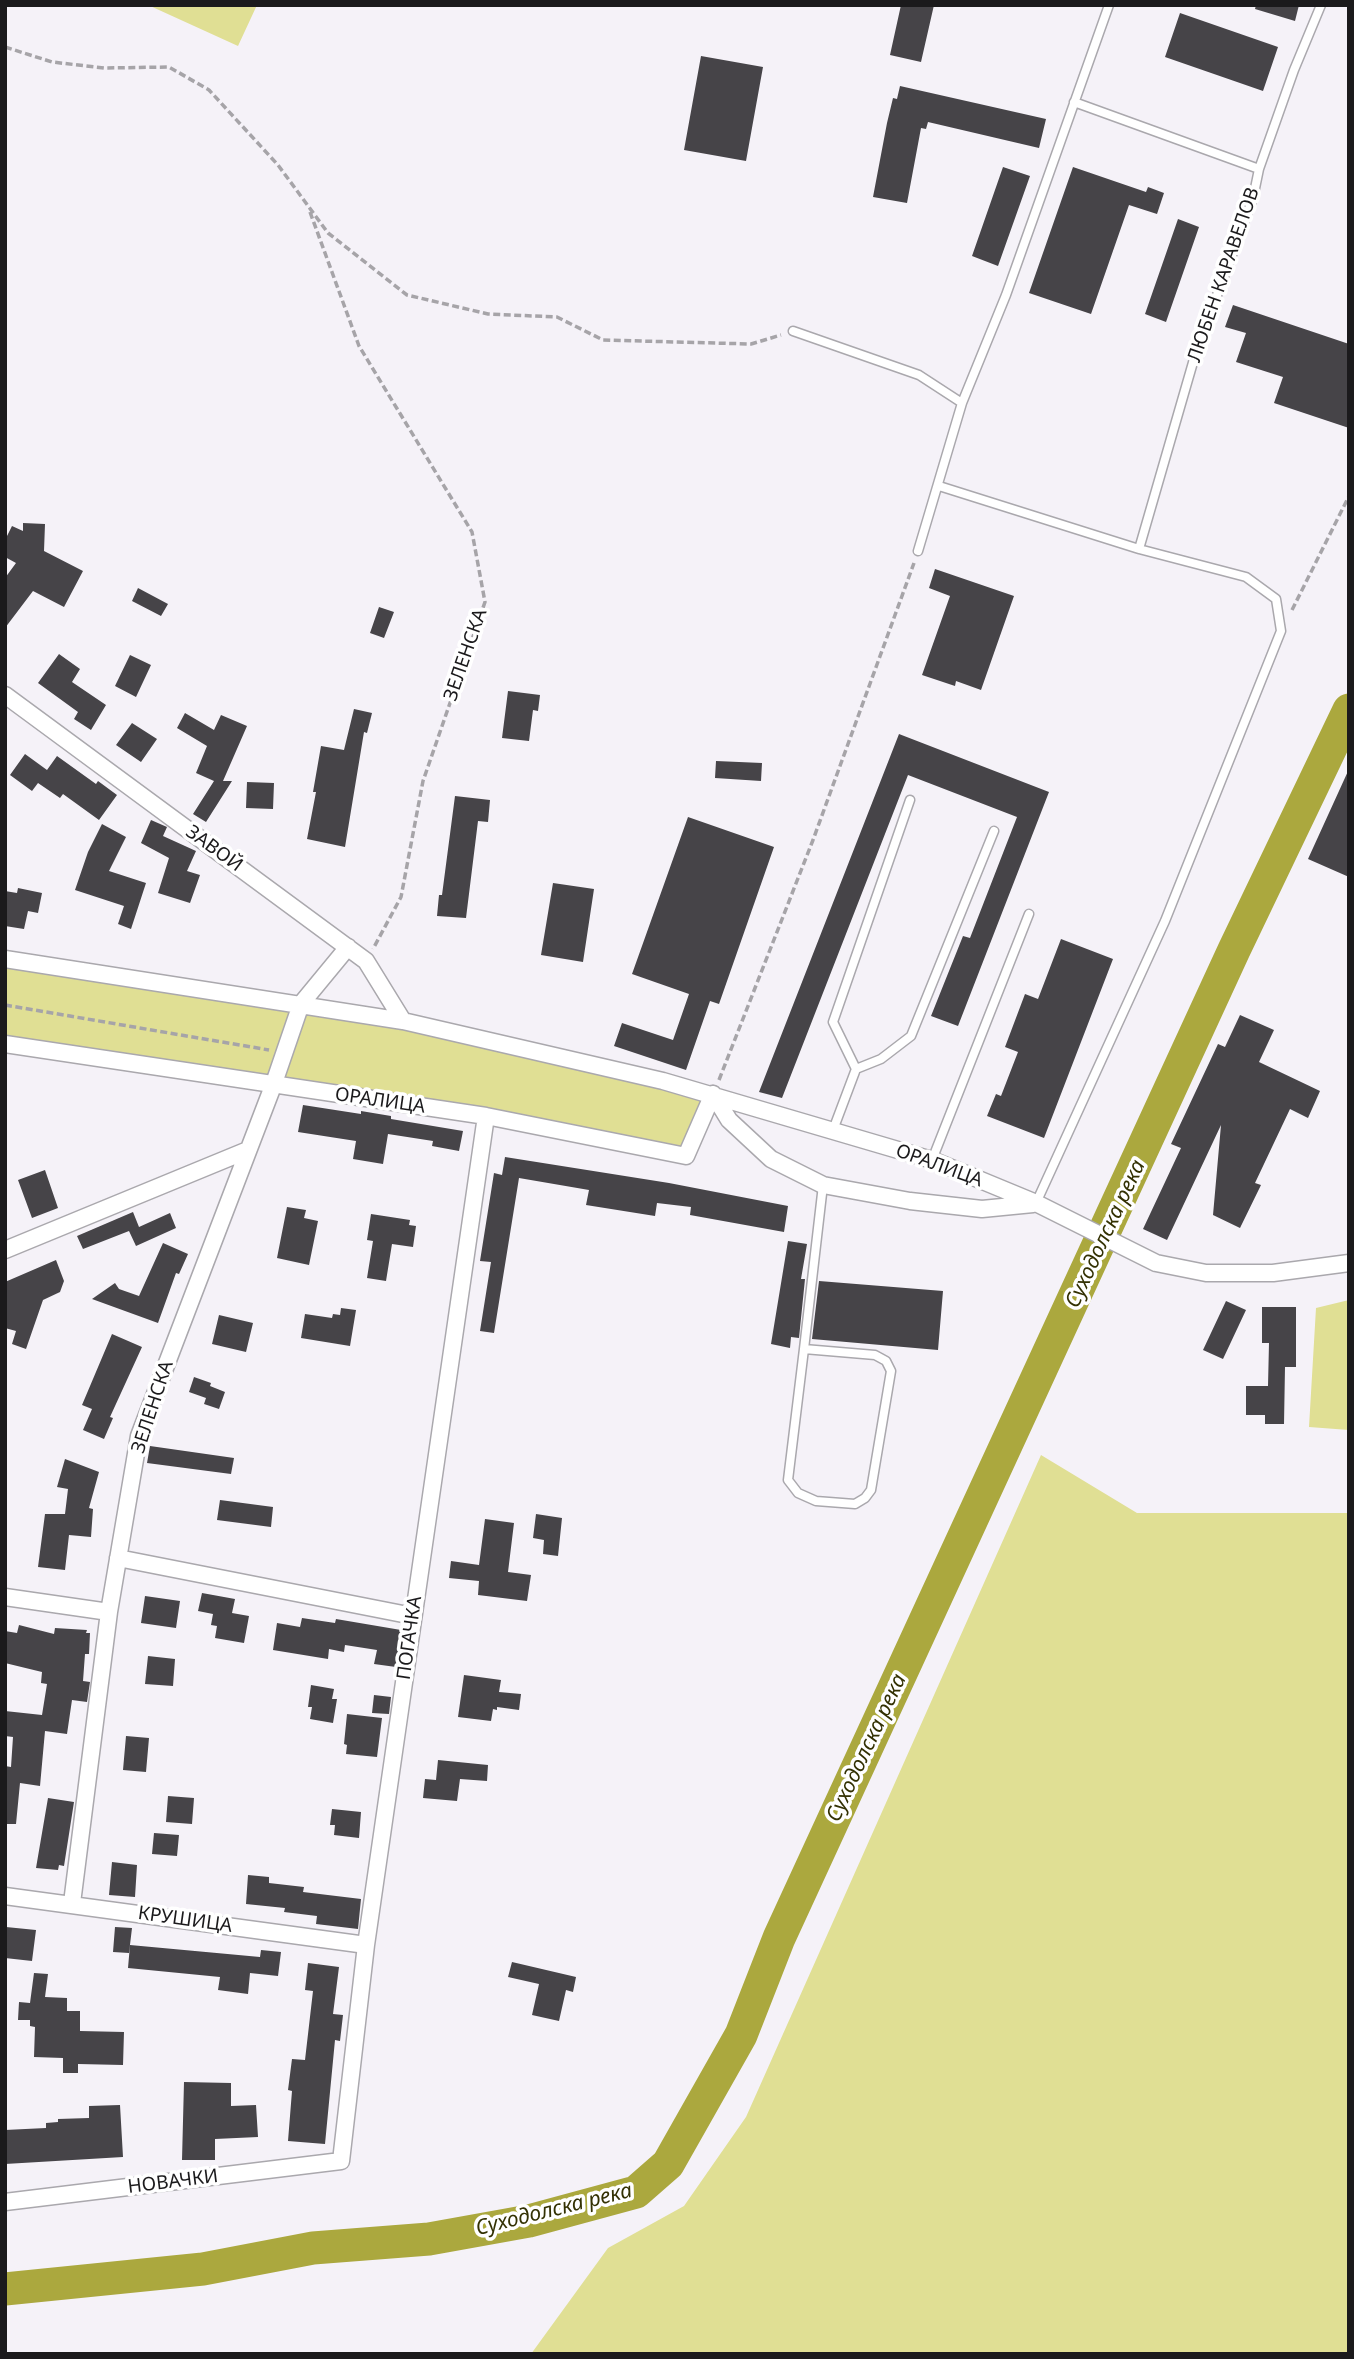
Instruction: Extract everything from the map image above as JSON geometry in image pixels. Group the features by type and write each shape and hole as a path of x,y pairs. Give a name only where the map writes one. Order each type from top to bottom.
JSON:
{"street":[{"name":"ЗАВОЙ","path":"5,695 366,961 403,1021"},
{"name":"ЗЕЛЕНСКА","path":"72,1903 109,1612 139,1436 273,1086 301,1004 348,947"},
{"name":"ОРАЛИЦА","path":"5,959 403,1021 713,1094 932,1160 1035,1203 1156,1263 1206,1273 1273,1273 1349,1263"},
{"name":"ОРАЛИЦА","path":"5,1044 486,1116 686,1156 713,1094"},
{"path":"713,1094 729,1120 771,1158 824,1185 910,1201 982,1209 1035,1203"},
{"name":"ПОГАЧКА","path":"341,2161 366,1945 486,1116"},
{"path":"5,1251 248,1150"},
{"path":"118,1558 413,1616"},
{"path":"5,1597 109,1612"},
{"name":"КРУШИЦА","path":"5,1896 366,1945"},
{"name":"НОВАЧКИ","path":"5,2202 341,2161"}],"lane":[{"path":"918,551 962,403 1006,295 1109,5"},
{"name":"ЛЮБЕН КАРАВЕЛОВ","path":"1139,549 1196,352 1253,198 1259,169 1294,70 1321,5"},
{"path":"1074,102 1259,169"},
{"path":"793,331 919,374 962,403"},
{"path":"939,485 1139,549 1246,577 1276,599 1282,631 1165,922 1035,1203"},
{"path":"833,1130 856,1069 833,1022 910,800"},
{"path":"856,1069 881,1059 911,1037 994,831"},
{"path":"932,1160 1029,914"},
{"path":"804,1349 875,1355 886,1360 891,1371 871,1490 855,1504 816,1501 798,1493 788,1480 824,1185"}],"path":[{"path":"5,47 52,62 104,68 169,66 209,90 278,165 328,233 407,295 488,314 557,317 603,340 751,344 793,331"},
{"name":"ЗЕЛЕНСКА","path":"309,207 359,346 472,532 485,602 423,780 401,897 366,961"},
{"path":"1282,631 1349,496"},
{"path":"713,1094 813,840 918,551"},
{"path":"5,1005 284,1052"}],"shaded area":[{"path":"148,5 257,5 238,46"},
{"path":"5,959 301,1004 713,1094 686,1156 5,1044"},
{"path":"1349,1300 1349,1430 1309,1427 1316,1308"},
{"path":"1041,1455 1137,1513 1349,1513 1349,2354 531,2354 608,2248 684,2206 746,2117"}],"building":[{"path":"901,5 934,5 921,62 890,55"},
{"path":"1256,5 1299,5 1295,21 1255,9"},
{"path":"1180,13 1278,47 1263,91 1165,57"},
{"path":"701,56 763,67 746,161 684,150"},
{"path":"900,86 1046,119 1039,148 928,122 926,129 921,128 907,203 873,197 893,98 897,99"},
{"path":"1003,167 1030,176 998,266 972,256"},
{"path":"1073,167 1146,192 1148,187 1164,193 1157,214 1129,205 1091,314 1029,293"},
{"path":"1178,219 1199,227 1166,322 1145,314"},
{"path":"1233,305 1349,344 1349,428 1274,403 1283,377 1236,362 1246,333 1225,327"},
{"path":"23,523 45,524 44,551 83,571 64,607 33,591 5,628 5,578 16,563 5,557 5,540 12,526 23,531"},
{"path":"935,569 1014,596 981,690 956,681 955,686 922,675 950,596 929,588"},
{"path":"138,588 168,604 161,616 132,601"},
{"path":"379,607 394,612 384,638 370,633"},
{"path":"59,654 80,669 72,682 106,705 91,730 74,719 78,712 38,683"},
{"path":"130,655 151,665 136,697 115,686"},
{"path":"508,691 540,695 538,711 533,710 529,741 502,738"},
{"path":"354,709 372,713 367,733 364,732 345,847 307,839 321,746 344,750"},
{"path":"185,713 214,730 221,715 247,726 223,781 232,781 206,822 193,814 214,781 196,773 207,746 177,728"},
{"path":"132,723 157,739 141,762 116,745"},
{"path":"899,734 1049,792 958,1026 931,1016 963,936 970,938 1017,817 908,775 782,1098 759,1092"},
{"path":"25,754 47,770 57,756 96,784 98,781 117,795 99,820 63,794 60,798 38,783 32,791 10,775"},
{"path":"716,761 762,763 761,781 715,778"},
{"path":"1349,769 1349,877 1308,859"},
{"path":"247,782 274,783 273,809 246,808"},
{"path":"455,796 490,800 488,822 478,821 466,918 437,916"},
{"path":"688,817 774,847 719,1004 710,1001 686,1070 614,1046 622,1023 673,1040 689,994 632,974"},
{"path":"151,820 167,827 163,836 196,851 187,871 200,875 190,903 158,893 169,858 141,843"},
{"path":"102,824 126,837 109,871 146,883 131,929 118,924 124,906 75,890 88,852"},
{"path":"553,883 594,889 583,962 541,955"},
{"path":"18,888 42,893 38,913 28,911 24,929 5,926 5,891 17,893"},
{"path":"1061,939 1113,959 1044,1138 987,1116 996,1094 1001,1096 1018,1052 1005,1047 1025,994 1038,999"},
{"path":"1240,1015 1274,1030 1259,1062 1320,1091 1308,1118 1290,1109 1255,1183 1261,1185 1240,1228 1213,1215 1221,1125 1167,1240 1143,1229 1181,1148 1171,1144 1218,1044 1225,1047"},
{"path":"303,1105 361,1114 361,1111 463,1131 459,1151 432,1146 433,1141 388,1134 383,1164 353,1159 356,1141 298,1132"},
{"path":"505,1157 669,1183 788,1206 784,1232 690,1215 691,1207 657,1203 655,1216 586,1205 589,1190 519,1178 494,1333 480,1331 491,1262 480,1261 494,1173 502,1175"},
{"path":"45,1170 58,1208 32,1218 18,1180"},
{"path":"287,1207 306,1210 304,1218 318,1221 309,1265 277,1258"},
{"path":"133,1212 139,1227 170,1213 176,1228 136,1246 129,1231 83,1249 77,1236"},
{"path":"371,1214 410,1220 409,1225 416,1226 413,1247 392,1244 386,1281 367,1278 373,1241 367,1240"},
{"path":"788,1241 807,1244 801,1279 805,1279 799,1338 791,1337 790,1348 771,1344"},
{"path":"163,1243 188,1254 179,1274 176,1273 158,1323 92,1299 115,1283 119,1289 139,1296"},
{"path":"56,1260 64,1281 60,1292 43,1300 26,1349 12,1344 16,1331 5,1328 5,1282"},
{"path":"819,1281 943,1291 938,1350 812,1339"},
{"path":"1226,1301 1246,1310 1223,1359 1203,1350"},
{"path":"1262,1307 1296,1307 1296,1367 1285,1367 1284,1424 1265,1424 1265,1415 1246,1415 1246,1386 1268,1386 1269,1343 1262,1343"},
{"path":"341,1308 356,1310 350,1346 301,1338 305,1314 332,1318 333,1314 340,1315"},
{"path":"219,1315 253,1323 246,1352 212,1344"},
{"path":"112,1334 142,1347 110,1417 113,1418 104,1439 83,1430 92,1409 82,1405"},
{"path":"194,1377 225,1392 219,1409 204,1404 206,1398 189,1392"},
{"path":"150,1446 234,1458 231,1474 147,1463"},
{"path":"65,1459 99,1472 89,1508 93,1509 91,1537 69,1535 65,1570 38,1567 45,1514 65,1514 68,1489 57,1487"},
{"path":"220,1500 273,1507 271,1527 217,1520"},
{"path":"536,1514 562,1518 558,1556 543,1554 544,1540 533,1538"},
{"path":"485,1519 514,1523 508,1572 531,1575 527,1601 478,1595 479,1581 449,1578 451,1561 479,1565"},
{"path":"202,1593 235,1599 232,1613 249,1616 244,1643 215,1638 217,1626 211,1625 213,1614 198,1611"},
{"path":"145,1596 180,1601 176,1628 141,1623"},
{"path":"302,1618 335,1623 336,1619 401,1630 396,1667 374,1664 377,1650 345,1645 344,1652 329,1649 328,1659 273,1650 277,1623 300,1627"},
{"path":"19,1625 54,1634 55,1628 87,1630 86,1633 90,1633 89,1654 85,1654 83,1681 90,1682 87,1702 72,1700 67,1734 45,1731 40,1786 20,1783 16,1824 5,1824 5,1766 11,1767 13,1737 5,1736 5,1711 42,1715 47,1684 41,1683 42,1672 5,1663 5,1631 17,1633"},
{"path":"148,1656 175,1659 173,1686 145,1684"},
{"path":"464,1675 501,1680 499,1692 521,1694 519,1710 497,1707 497,1710 493,1709 491,1721 458,1717"},
{"path":"311,1685 334,1689 332,1699 337,1699 333,1723 310,1719 312,1707 308,1707"},
{"path":"374,1695 391,1697 389,1714 372,1713"},
{"path":"347,1714 382,1718 377,1757 346,1754 347,1745 344,1744"},
{"path":"126,1736 149,1738 146,1772 123,1770"},
{"path":"438,1760 488,1765 487,1781 460,1779 457,1801 423,1798 425,1779 436,1780"},
{"path":"168,1796 194,1798 192,1824 166,1822"},
{"path":"48,1798 74,1802 64,1866 59,1865 58,1870 36,1868"},
{"path":"332,1809 361,1812 359,1838 334,1835 335,1825 330,1825"},
{"path":"154,1833 179,1835 177,1856 152,1854"},
{"path":"112,1862 137,1865 135,1897 109,1895"},
{"path":"248,1875 269,1877 269,1883 304,1887 303,1892 361,1899 358,1929 316,1924 317,1916 284,1912 285,1908 246,1904"},
{"path":"6,1927 36,1930 32,1961 5,1958"},
{"path":"115,1927 132,1928 129,1953 113,1952"},
{"path":"130,1945 260,1957 261,1950 281,1952 278,1976 250,1973 248,1994 218,1990 220,1977 128,1968"},
{"path":"512,1962 576,1977 573,1992 566,1990 559,2021 532,2015 539,1984 508,1977"},
{"path":"308,1963 339,1967 333,2014 343,2015 340,2041 335,2040 325,2144 288,2141 292,2091 288,2090 292,2059 305,2060 313,1991 305,1990"},
{"path":"34,1973 48,1974 45,1997 67,1998 67,2011 80,2011 80,2031 124,2032 123,2065 78,2064 78,2073 63,2073 63,2058 34,2057 35,2027 30,2026 30,2020 18,2020 19,2002 30,2003"},
{"path":"184,2082 231,2083 231,2106 256,2105 258,2137 215,2139 215,2160 182,2160"},
{"path":"120,2105 123,2157 5,2164 5,2130 46,2128 46,2123 58,2122 58,2119 89,2118 89,2106"}],"waterway":[{"name":"Суходолска река","path":"5,2289 203,2269 313,2248 429,2239 529,2221 636,2192 668,2164 741,2035 779,1938 1234,950 1349,710"}]}
